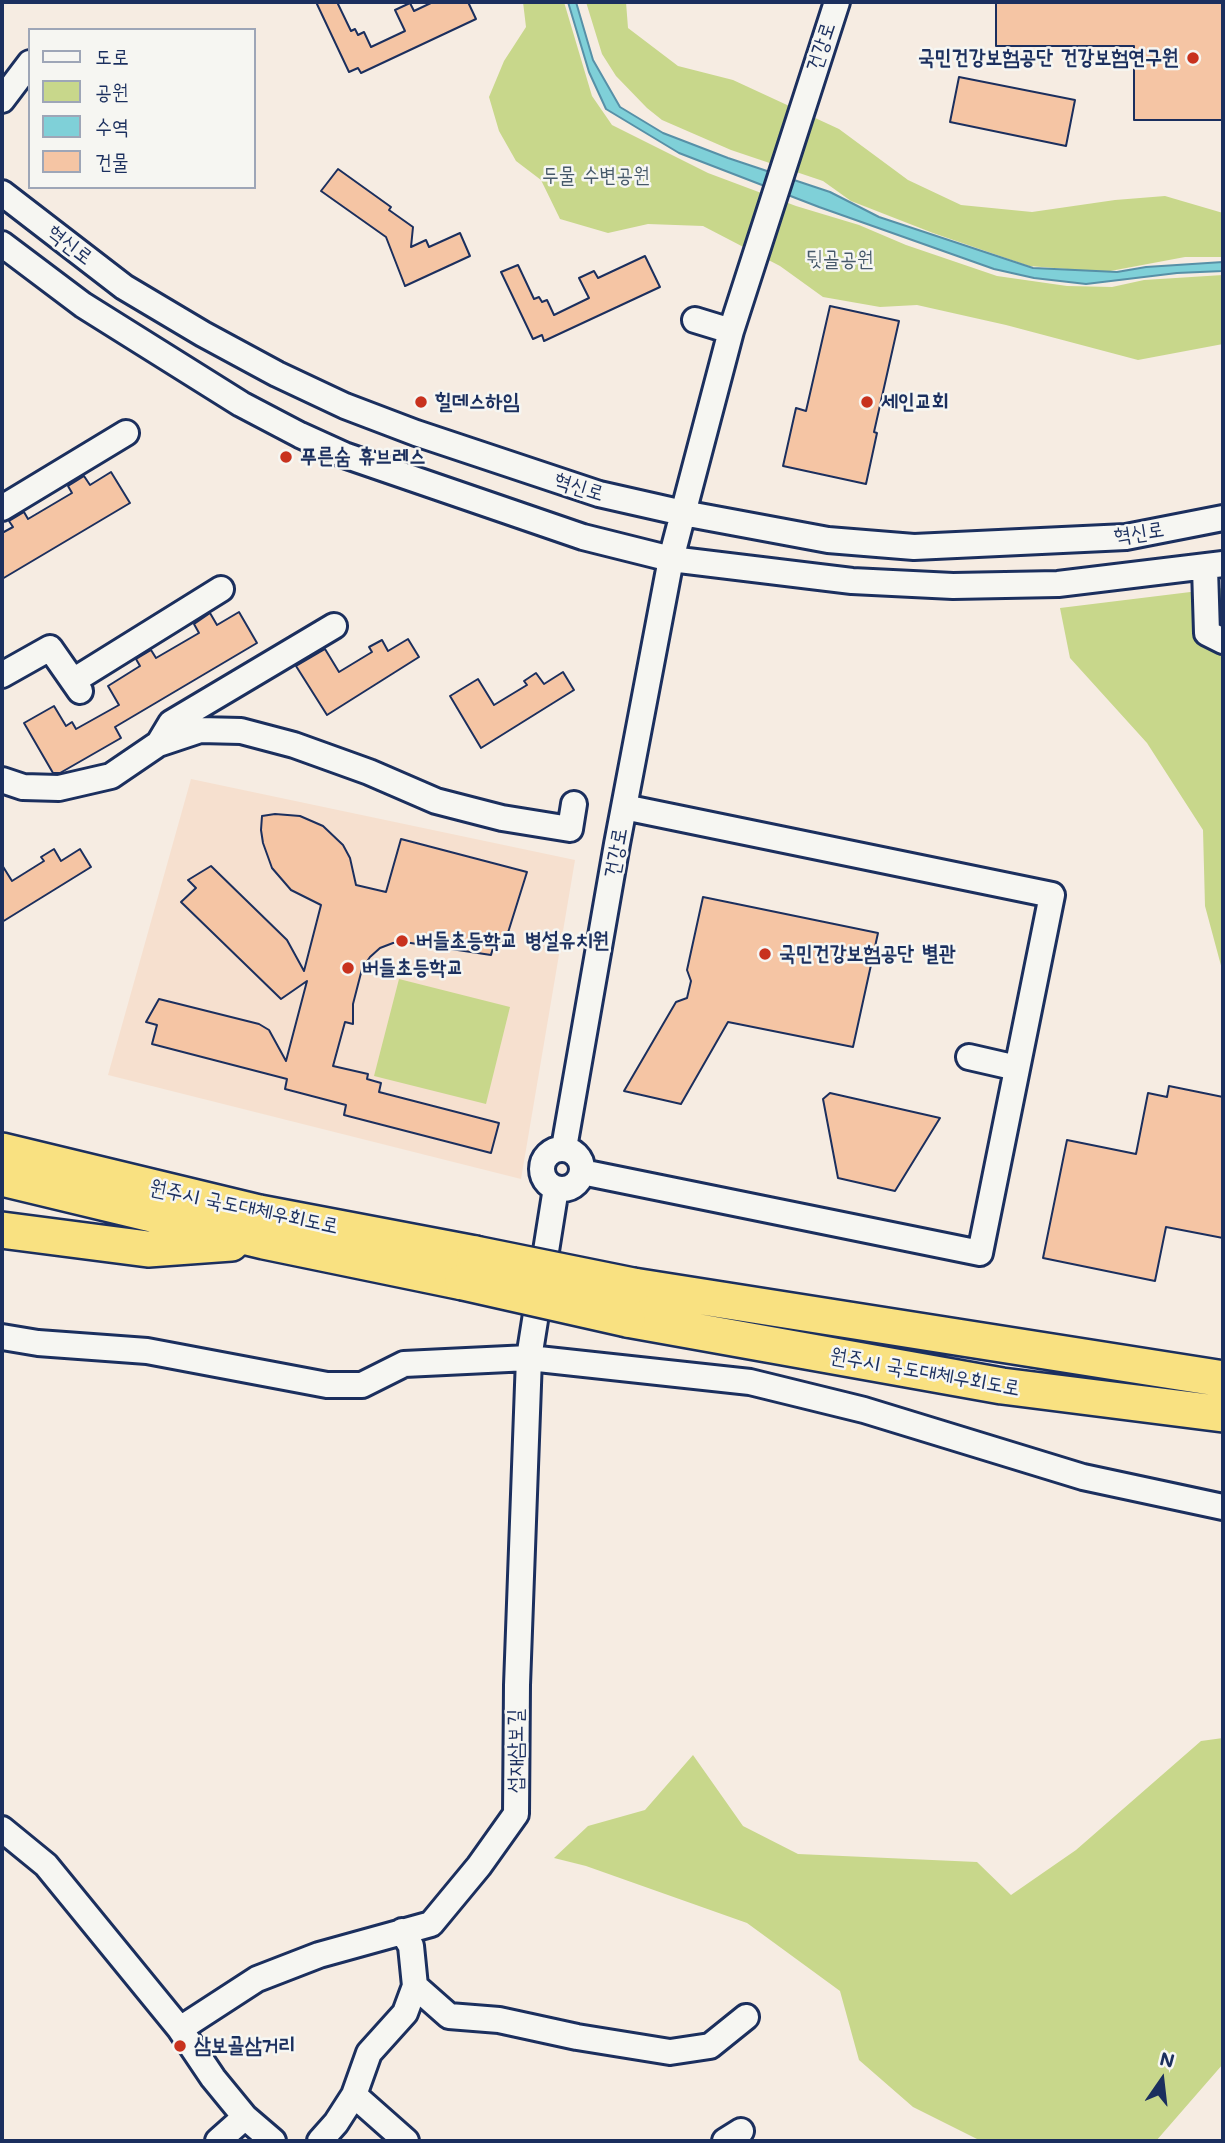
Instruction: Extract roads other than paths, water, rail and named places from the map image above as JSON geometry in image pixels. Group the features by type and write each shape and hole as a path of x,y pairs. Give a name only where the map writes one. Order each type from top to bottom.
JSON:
{"highway":[{"name":"원주시 국도대체우회도로","path":"7,1160 262,1227 630,1302 1002,1386 1223,1414"},
{"path":"2,1230 148,1249 262,1227"},
{"name":"원주시 국도대체우회도로","path":"630,1302 1223,1379"}],"street":[{"name":"건강로","path":"731,331 837,2"},
{"path":"2,100 28,66"},
{"name":"혁신로","path":"2,193 124,287 277,374 345,406 415,433 599,494 828,540 914,547 1126,537 1223,518"},
{"name":"혁신로","path":"2,244 83,305 129,335 241,404 300,435 344,455 583,537 671,559 852,581 953,586 1058,584 1214,566"},
{"path":"683,513 731,331 695,320"},
{"path":"2,508 126,433"},
{"name":"건강로","path":"564,1148 624,807 671,559 683,513"},
{"path":"1214,566 1207,632 1223,640"},
{"path":"2,675 50,648 76,686 221,589"},
{"path":"158,744 171,723 334,626"},
{"path":"2,779 23,787 59,788 111,776 158,744 200,730 241,731 294,745 357,767 436,801 502,818 569,829 574,804"},
{"path":"582,1172 980,1253 1052,895 624,807"},
{"path":"969,1057 1017,1068"},
{"path":"564,1148 580,1159 582,1172 570,1187 556,1188 542,1175 543,1162 551,1152 564,1148"},
{"path":"529,1358 556,1188"},
{"path":"2,1337 38,1343 146,1351 327,1384 362,1385 404,1364 529,1358 750,1381 864,1410 1083,1477 1223,1507"},
{"name":"섭재삼보길","path":"180,2029 257,1979 319,1955 431,1924 479,1866 516,1814 517,1685 529,1358"},
{"path":"2,1829 46,1865 180,2029 213,2078 245,2117 273,2141"},
{"path":"320,2141 336,2123 354,2095 369,2053 405,2014 415,1986 411,1946 402,1931"},
{"path":"415,1986 449,2015 499,2020 577,2037 670,2052 710,2046 746,2017"},
{"path":"354,2095 406,2141"},
{"path":"218,2141 245,2117"}],"water":[{"path":"568,2 576,2 593,60 620,107 663,133 830,192 879,217 1033,268 1117,272 1146,267 1223,262 1223,271 1177,273 1086,284 1034,278 994,269 819,207 679,153 606,109 589,72"}],"place":[{"name":"국민건강보험공단 건강보험연구원","path":"1193,58"},
{"name":"힐데스하임","path":"421,402"},
{"name":"세인교회","path":"867,402"},
{"name":"푸른숨 휴브레스","path":"286,457"},
{"name":"버들초등학교 병설유치원","path":"402,941"},
{"name":"국민건강보험공단 별관","path":"765,954"},
{"name":"버들초등학교","path":"348,968"},
{"name":"삼보골삼거리","path":"180,2046"}],"park label":[{"name":"두물 수변공원","path":"596,176"},
{"name":"뒷골공원","path":"840,260"}]}
